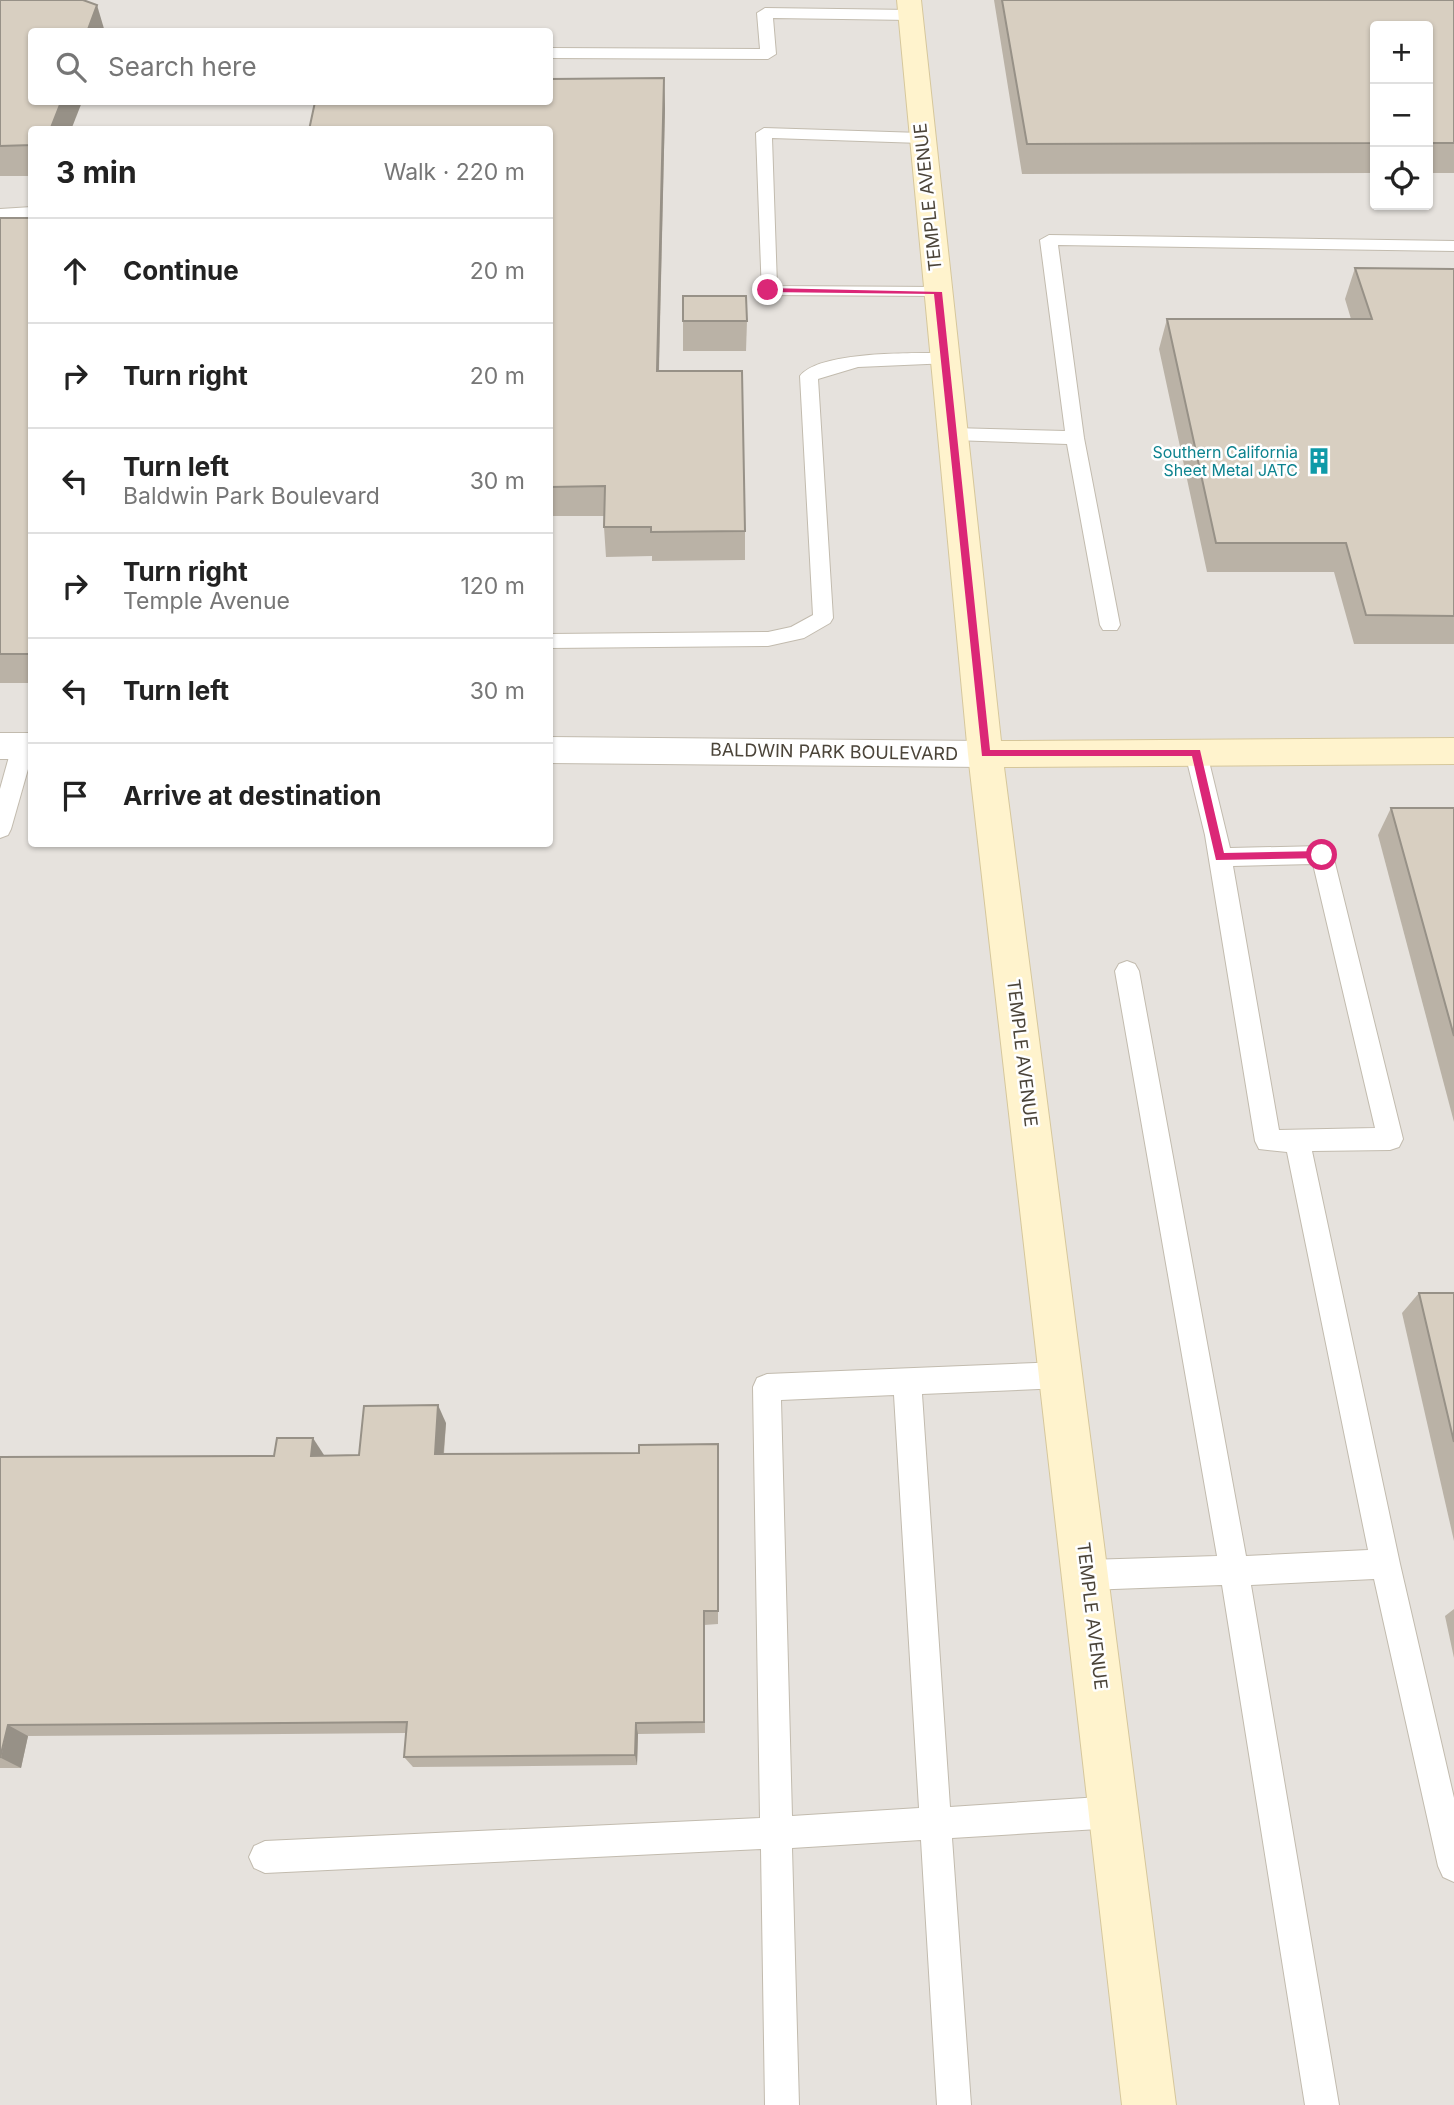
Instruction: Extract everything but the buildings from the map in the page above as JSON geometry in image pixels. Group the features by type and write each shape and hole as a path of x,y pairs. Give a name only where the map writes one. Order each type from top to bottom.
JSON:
{"main road":[{"name":"TEMPLE AVENUE","path":"910,7 921,138 985,754 1087,1575 1149,2105"},
{"name":"BALDWIN PARK BOULEVARD","path":"985,754 1454,751"}],"street":[{"name":"BALDWIN PARK BOULEVARD","path":"553,750 985,754"}],"lane":[{"path":"553,53 768,54 763,6 910,7"},
{"path":"921,138 764,132 768,290 938,292"},
{"path":"0,214 28,212"},
{"path":"1110,625 1075,438 1049,240 1454,246"},
{"path":"553,641 768,639 797,633 823,618 809,376 830,366 852,361 944,359"},
{"path":"953,434 1075,438"},
{"path":"0,829 18,746"},
{"path":"1196,752 1219,857 1268,1141 1298,1143 1390,1139 1322,855 1219,857"},
{"path":"1126,971 1234,1571 1322,2105"},
{"path":"1298,1143 1385,1564 1454,1866"},
{"path":"782,2105 767,1387 1062,1375"},
{"path":"906,1382 954,2105"},
{"path":"1087,1575 1385,1564"},
{"path":"265,1857 776,1833 1115,1812"}],"shaded area":[{"path":"0,0 1454,0 1454,2105 0,2105"}],"place":[{"name":"Southern California Sheet Metal JATC","path":"1319,461"}],"route":[{"path":"768,290 938,292 985,754 1196,752 1219,857 1322,855"}]}
